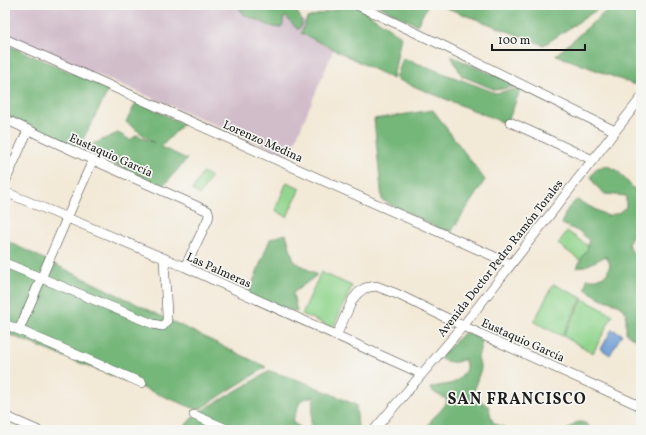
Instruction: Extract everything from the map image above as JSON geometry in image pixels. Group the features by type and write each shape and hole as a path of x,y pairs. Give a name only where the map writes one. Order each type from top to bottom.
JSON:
{"street":[{"path":"357,5 616,131"},
{"path":"636,5 641,7"},
{"name":"Lorenzo Medina","path":"5,39 511,264"},
{"name":"Avenida Doctor Pedro Ramón Torales","path":"374,430 462,326 641,98"},
{"name":"Eustaquio García","path":"5,120 208,211 208,219 186,267"},
{"path":"510,122 593,160"},
{"path":"5,182 28,130"},
{"path":"19,330 93,160"},
{"name":"Las Palmeras","path":"5,192 186,267 422,374"},
{"path":"5,263 153,324 163,326 167,321 164,259"},
{"name":"Eustaquio García","path":"336,336 353,299 365,288 376,286 638,405"},
{"path":"5,324 142,383"},
{"path":"194,415 229,430"},
{"path":"5,416 37,430"}],"shaded area":[{"path":"5,5 271,5 339,37 289,156 5,35"}],"green space":[{"path":"240,5 294,5 292,10 298,13 302,24 299,29 297,29 286,17 283,18 283,23 279,28 275,27 244,15 240,9"},
{"path":"349,5 355,5 401,36 393,79 301,33 307,18"},
{"path":"377,5 428,5 417,25"},
{"path":"439,5 604,5 544,45"},
{"path":"613,5 635,5 641,8 641,66 635,85 556,55"},
{"path":"5,44 109,89 78,149 5,115"},
{"path":"451,56 518,86 496,90 462,76"},
{"path":"403,58 496,93 521,88 507,124 396,79"},
{"path":"137,101 183,124 161,147 187,159 163,186 81,149 118,133 130,140 137,135 154,143 126,122"},
{"path":"433,110 485,180 450,234 382,200 374,119"},
{"path":"607,166 617,170 633,188 641,190 641,229 633,234 628,244 633,253 641,261 641,340 634,339 626,333 626,313 619,305 600,298 585,289 587,279 597,279 607,274 610,264 606,256 588,265 577,268 587,250 589,240 580,232 562,224 567,210 577,200 608,216 618,213 626,207 626,196 605,194 595,185 591,176 597,168"},
{"path":"203,172 211,177 200,195 192,190"},
{"path":"287,182 300,188 287,217 275,210"},
{"path":"567,231 591,248 581,261 558,244"},
{"path":"286,234 294,261 317,275 293,293 297,312 247,297 270,239"},
{"path":"5,240 266,367 198,410 5,333"},
{"path":"321,272 352,286 333,328 302,314"},
{"path":"553,284 582,298 562,336 534,322"},
{"path":"583,299 613,315 593,353 563,336"},
{"path":"463,333 474,335 482,342 478,357 481,369 474,393 476,398 489,407 491,418 494,423 510,430 426,430 431,421 444,407 447,400 430,388 456,381 466,369 464,359 458,362 452,362 440,358"},
{"path":"270,371 304,382 356,405 357,430 314,430 310,428 314,396 301,400 292,422 305,430 181,430 196,414"},
{"path":"575,423 585,423 593,430 567,430"}],"water":[{"path":"612,329 622,334 610,355 601,349"}],"district":[{"name":"SAN FRANCISCO","path":"517,398"}]}
